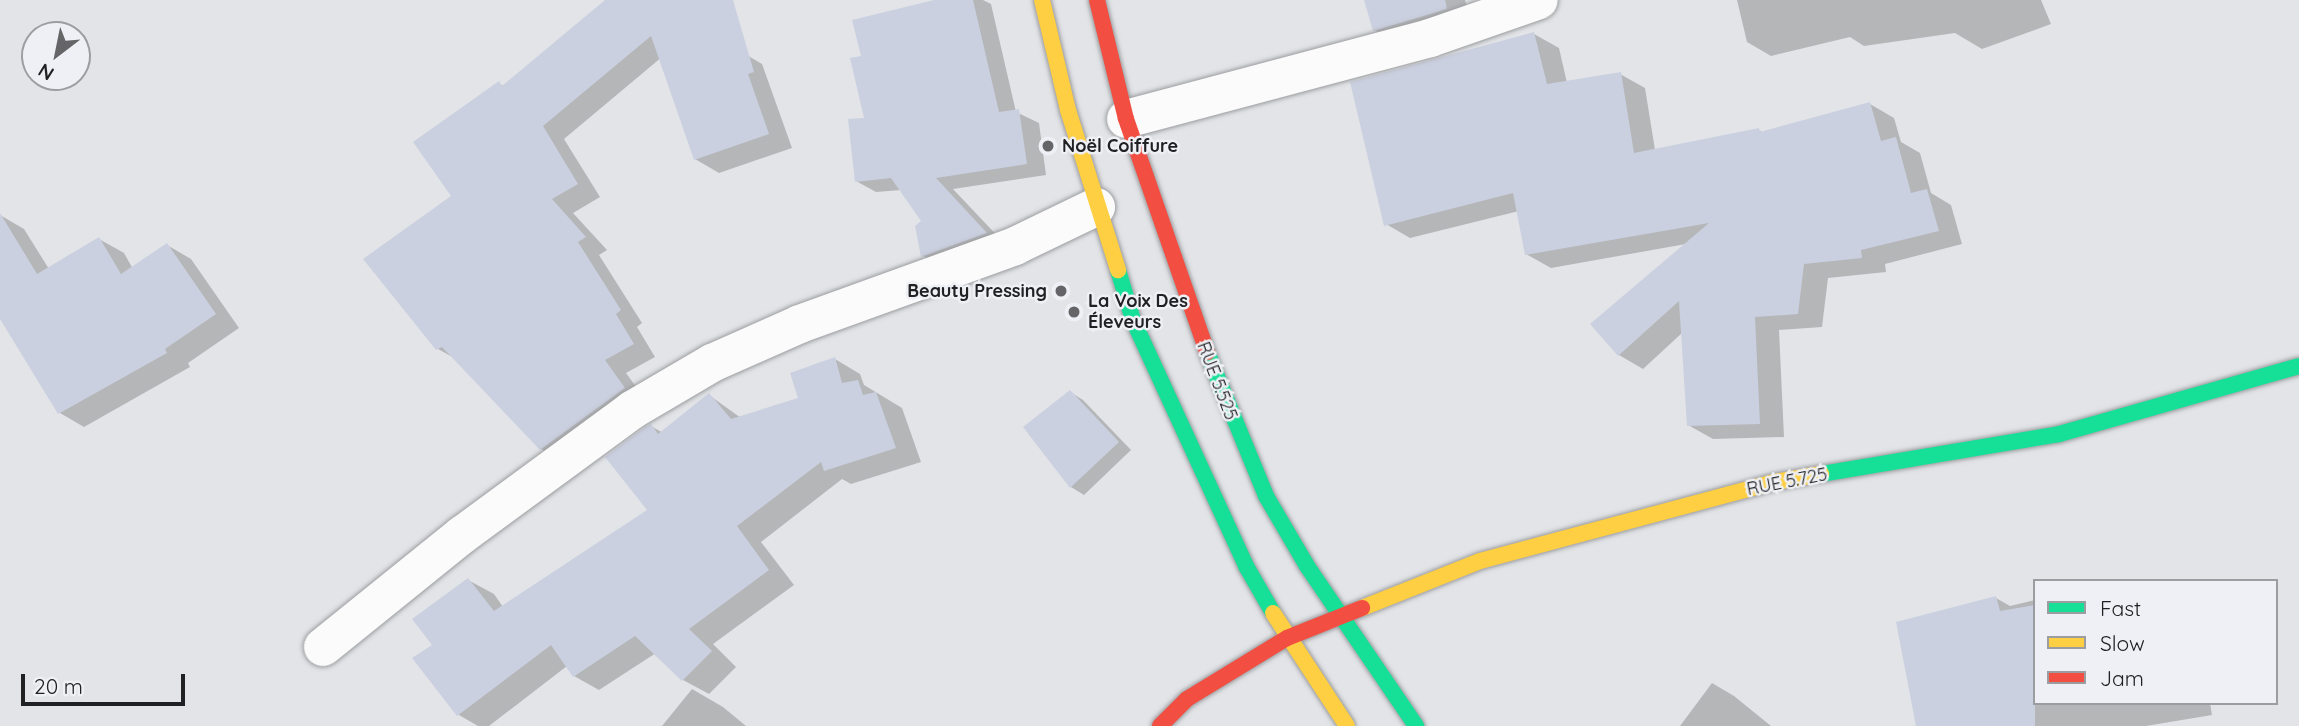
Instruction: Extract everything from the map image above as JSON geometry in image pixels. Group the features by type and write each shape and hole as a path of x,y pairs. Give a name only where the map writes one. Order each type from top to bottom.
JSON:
{"street":[{"path":"1042,0 1096,207 1133,320 1246,566 1287,638 1347,726"},
{"name":"RUE 5.525","path":"1097,0 1126,119 1233,423 1266,496 1339,616 1416,726"},
{"path":"1126,119 1430,38 1539,0"},
{"path":"323,647 462,535 632,410 712,363 800,324 1015,246 1096,207"},
{"name":"RUE 5.725","path":"1160,726 1187,699 1287,638 1480,561 1775,482 2059,434 2299,366"}],"building":[{"path":"605,0 733,0 754,72 748,74 769,134 694,160 651,36 543,126 578,184 552,199 586,237 578,242 621,310 616,314 634,344 605,360 625,388 540,450 442,347 436,350 363,259 451,196 413,142 499,81 502,86"},
{"path":"934,0 973,0 999,112 1019,109 1027,164 936,178 987,233 921,257 915,226 921,221 891,178 855,182 848,119 864,118 850,58 861,56 852,20"},
{"path":"1364,0 1445,0 1447,9 1373,31"},
{"path":"1534,32 1547,84 1621,72 1634,153 1759,128 1760,132 1870,102 1881,141 1896,137 1911,193 1927,189 1939,231 1861,250 1862,258 1804,264 1798,314 1755,317 1760,424 1687,426 1679,301 1618,356 1590,324 1709,223 1525,255 1513,193 1384,226 1350,82"},
{"path":"0,213 37,274 99,237 121,274 167,243 216,314 165,349 167,353 58,414 0,319"},
{"path":"835,357 842,383 858,380 863,395 876,392 896,448 824,471 821,462 737,526 769,570 689,629 712,651 682,681 635,636 573,677 551,645 457,716 412,658 432,645 412,619 468,578 494,611 647,510 605,457 644,428 651,424 658,434 709,393 731,419 798,398 790,373"},
{"path":"1070,390 1119,442 1070,488 1023,427"},
{"path":"1996,596 2000,611 2033,605 2035,726 1916,726 1896,622"}],"traffic: fast":[{"path":"1118,270 1133,320 1246,566 1273,613"},
{"path":"1207,352 1266,496 1307,566 1416,726"},
{"path":"1821,474 2059,434 2299,366"}],"traffic: slow":[{"path":"1042,0 1068,110 1118,270"},
{"path":"1362,608 1480,561 1775,482 1821,474"},
{"path":"1273,613 1347,726"}],"traffic: jam":[{"path":"1097,0 1126,119 1207,352"},
{"path":"1160,726 1187,699 1287,638 1362,608"}],"place":[{"name":"Noël Coiffure","path":"1048,146"},
{"name":"Beauty Pressing","path":"1061,291"},
{"name":"La Voix Des Éleveurs","path":"1074,312"}]}
